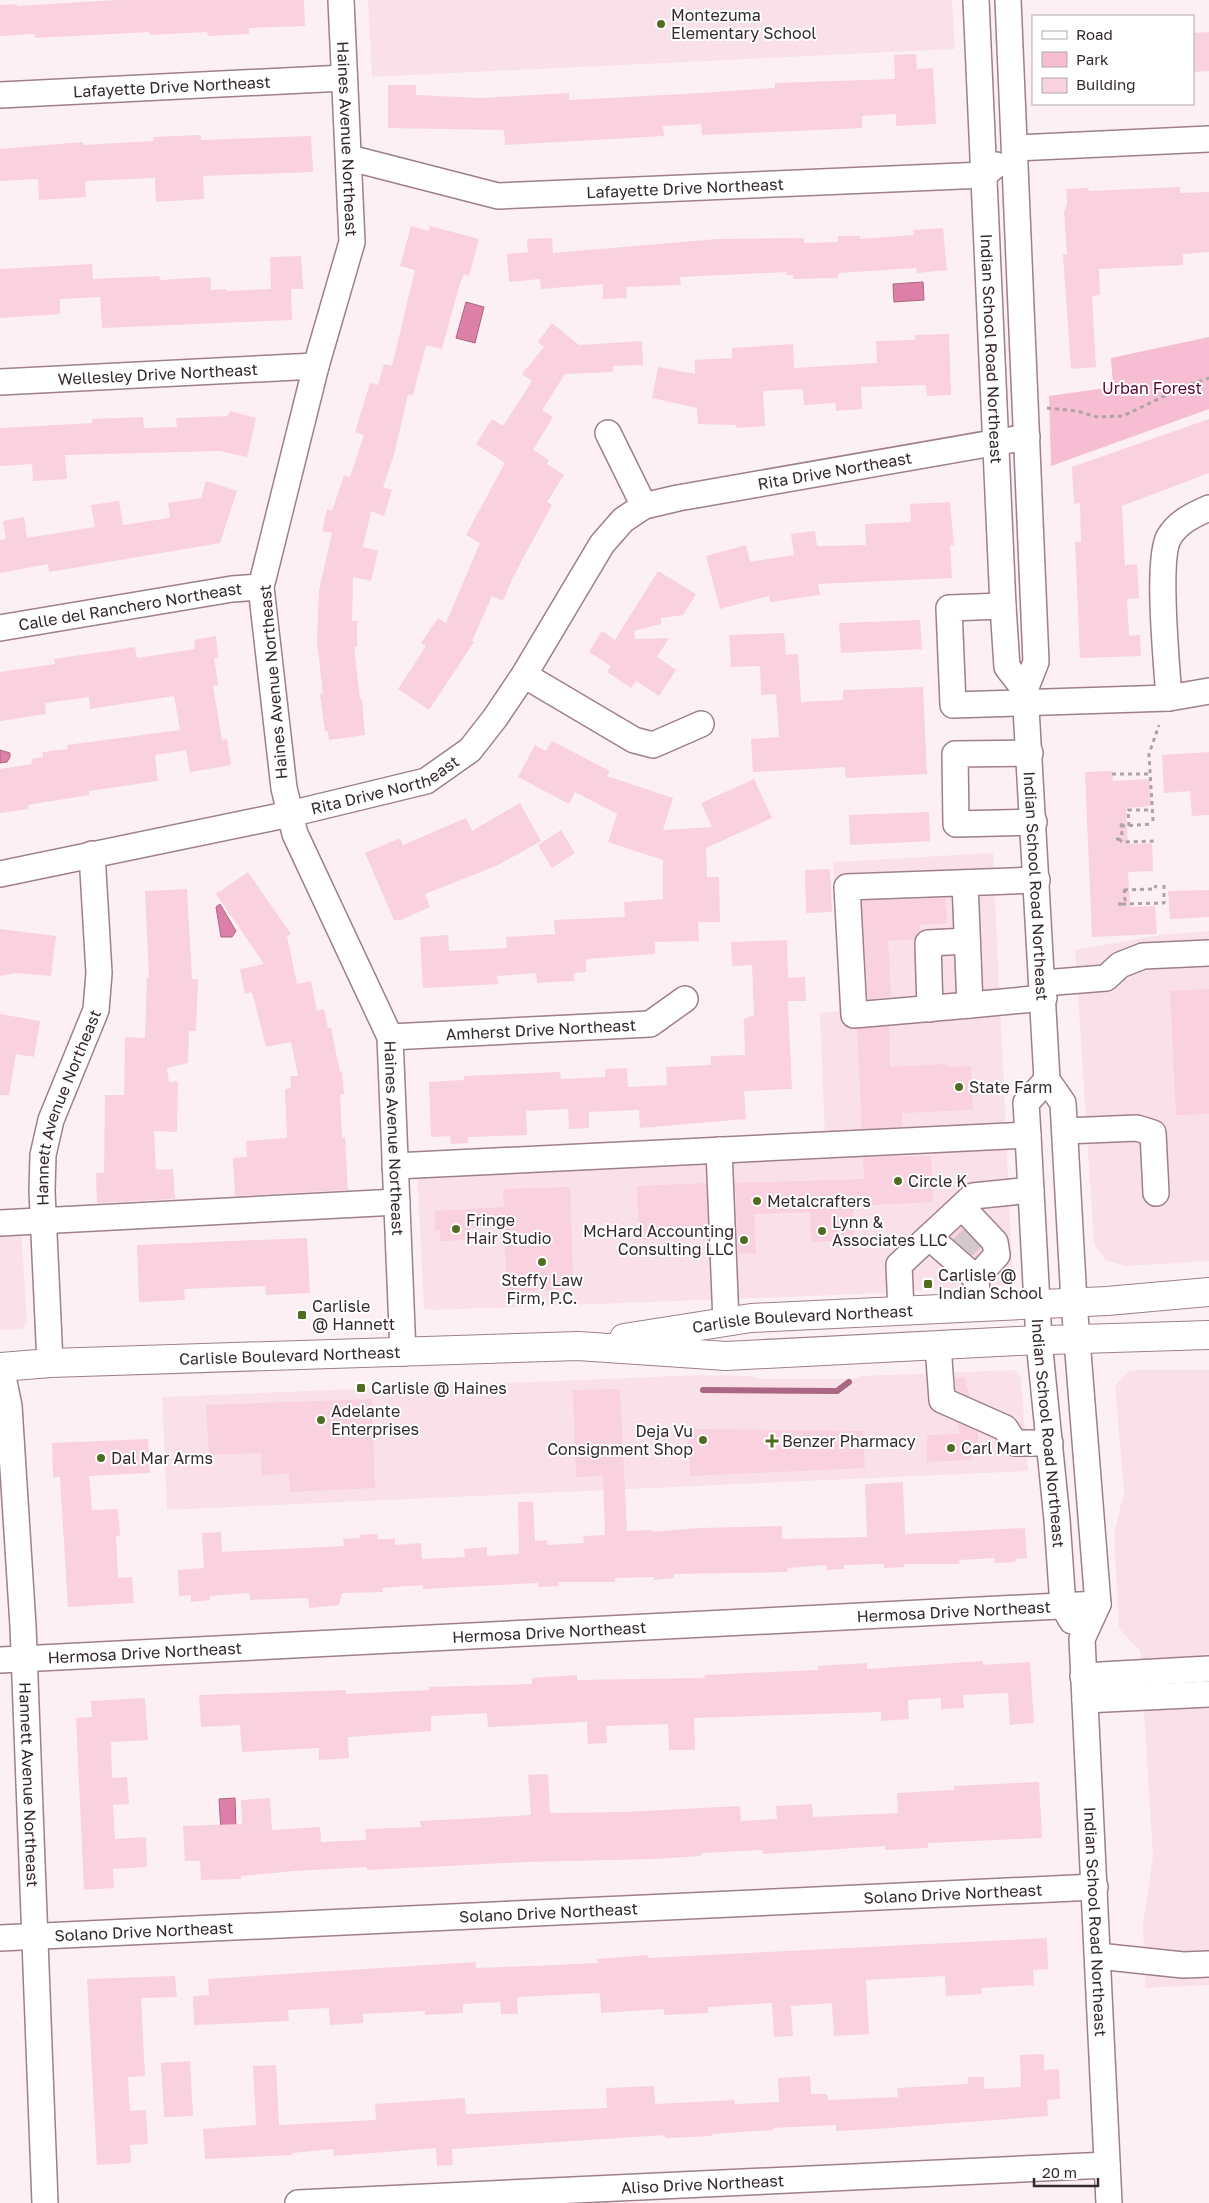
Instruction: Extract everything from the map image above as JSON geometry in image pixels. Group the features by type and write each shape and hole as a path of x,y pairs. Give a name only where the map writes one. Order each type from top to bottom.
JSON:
{"main road":[{"name":"Carlisle Boulevard Northeast","path":"578,1346 751,1318 1074,1302 1209,1292"},
{"name":"Carlisle Boulevard Northeast","path":"0,1367 50,1363 578,1346 726,1356 1078,1339 1209,1336"}],"street":[{"name":"Haines Avenue Northeast","path":"341,0 350,158 352,242 316,366 261,587 284,788 290,814 296,834 390,1037 403,1352"},
{"name":"Indian School Road Northeast","path":"976,0 994,444 1003,606 1008,667 1026,696"},
{"name":"Indian School Road Northeast","path":"1008,0 1036,662 1026,696 1047,1080 1063,1103 1074,1302 1098,1604 1082,1639 1109,2203"},
{"name":"Lafayette Drive Northeast","path":"0,95 344,78"},
{"path":"984,175 1015,148 1209,139"},
{"name":"Lafayette Drive Northeast","path":"350,158 498,196 984,175"},
{"name":"Wellesley Drive Northeast","path":"0,382 316,366"},
{"path":"608,433 644,506"},
{"name":"Rita Drive Northeast","path":"0,874 290,814 426,781 470,750 524,675 602,544 623,520 644,506 678,498 1027,437"},
{"path":"1169,698 1162,562 1169,538 1186,518 1209,508"},
{"name":"Calle del Ranchero Northeast","path":"0,628 232,589 261,587"},
{"path":"1003,606 949,608 953,705 1026,696 1169,698 1209,691"},
{"path":"524,675 634,740 653,745 701,724"},
{"path":"1030,753 955,754 956,824 1034,822"},
{"name":"Hannett Avenue Northeast","path":"50,1363 43,1156 51,1120 96,1010 99,973 92,854"},
{"path":"1037,880 847,887 854,1015 970,1005 1106,978 1120,965 1143,956 1209,953"},
{"path":"965,883 970,1005"},
{"path":"930,1009 928,943 967,941"},
{"name":"Amherst Drive Northeast","path":"390,1037 650,1024 685,1000"},
{"name":"Indian School Road Northeast","path":"1047,1080 1026,1103 1036,1304 1050,1443 1063,1606 1082,1639"},
{"path":"1065,1130 1137,1128 1153,1133 1156,1193"},
{"path":"396,1166 1028,1135"},
{"path":"719,1150 726,1322"},
{"path":"901,1310 899,1265 973,1196 1031,1190"},
{"path":"0,1223 397,1202"},
{"path":"962,1207 967,1243 976,1278 978,1307"},
{"path":"929,1237 967,1243 996,1242 997,1255 976,1278"},
{"path":"938,1346 942,1400 1005,1428 1016,1443 1050,1443"},
{"name":"Hannett Avenue Northeast","path":"0,1367 9,1406 24,1658 33,1936 45,2203"},
{"name":"Hermosa Drive Northeast","path":"0,1660 1098,1604"},
{"path":"1084,1688 1209,1669"},
{"path":"1084,1688 1209,1694"},
{"name":"Solano Drive Northeast","path":"0,1938 1095,1887"},
{"path":"1098,1956 1183,1966 1209,1964"},
{"name":"Aliso Drive Northeast","path":"298,2203 1107,2165"}],"path":[{"path":"1044,408 1077,411 1097,417 1123,416 1183,387 1209,378"},
{"path":"1154,841 1122,842 1118,839 1121,824 1129,826 1153,822 1149,754 1159,725"},
{"path":"1112,774 1150,774"},
{"path":"1129,826 1128,810 1152,810"},
{"path":"1156,885 1155,889 1124,888 1125,900 1120,904 1164,903 1164,885"}],"shaded area":[{"name":"Montezuma Elementary School","path":"368,0 952,0 955,49 372,77"},
{"path":"923,282 924,300 894,302 893,284"},
{"path":"466,302 484,307 475,343 456,338"},
{"path":"0,750 10,753 7,762 0,763"},
{"path":"993,853 1013,1285 864,1294 433,1310 424,1308 417,1170 825,1138 820,1013 839,1011 833,862"},
{"path":"220,904 236,931 232,937 221,937 216,907"},
{"path":"1209,931 1209,1261 1127,1266 1106,1261 1094,1244 1075,950 1160,935"},
{"path":"21,1227 27,1322 22,1329 0,1330 0,1228"},
{"path":"1015,1370 1021,1377 1028,1471 167,1510 162,1397 701,1375 751,1376 760,1379 853,1379 861,1376"},
{"path":"1130,1370 1209,1370 1209,1985 1145,1988 1143,1923 1153,1856 1140,1651 1119,1628 1114,1534 1124,1492 1115,1386"},
{"path":"235,1798 236,1830 221,1831 219,1799"}],"green space":[{"name":"Urban Forest","path":"1209,337 1209,409 1051,466 1049,396 1113,387 1111,358"}],"building":[{"path":"116,0 304,0 305,26 249,28 249,34 208,36 207,32 150,35 150,32 35,38 35,34 0,36 0,5 17,4 17,6"},
{"path":"1209,32 1209,71 1194,72 1194,33"},
{"path":"916,54 917,69 933,68 936,124 896,126 896,114 862,116 862,128 702,135 701,124 663,126 664,136 505,145 504,130 388,128 388,85 416,85 416,95 481,98 569,93 569,100 685,94 775,88 775,83 895,79 894,55"},
{"path":"201,135 201,140 311,136 313,172 203,176 204,199 156,202 155,178 85,181 86,197 39,200 38,179 0,181 0,149 83,142 83,145 153,141 153,137"},
{"path":"1180,187 1180,193 1209,192 1209,252 1183,254 1183,265 1099,269 1100,295 1092,296 1096,367 1071,369 1063,254 1067,254 1064,212 1067,204 1066,189 1088,188 1089,191"},
{"path":"411,226 429,231 430,226 479,239 469,276 464,274 460,283 442,349 426,345 413,395 408,394 394,455 383,487 392,490 384,516 371,511 363,547 378,551 371,581 353,577 352,621 357,621 357,647 354,647 365,735 329,740 328,731 325,732 320,694 323,694 317,641 319,590 332,533 322,531 327,509 332,511 344,475 350,477 364,435 355,432 370,383 378,385 384,364 392,366 415,270 400,266"},
{"path":"943,228 947,270 917,273 916,268 839,273 837,278 793,279 793,275 786,275 786,272 680,277 681,285 626,287 627,298 603,299 603,284 541,289 540,279 509,282 507,254 528,252 527,239 552,238 553,253 717,239 804,238 804,243 838,242 838,236 860,236 860,239 914,235 913,230"},
{"path":"301,256 303,289 291,289 292,320 102,328 100,297 60,299 60,314 0,318 0,269 92,264 93,279 159,276 160,280 210,277 211,290 227,289 227,291 271,289 270,257"},
{"path":"552,323 579,345 642,341 643,365 613,366 613,372 565,374 542,410 553,417 533,450 549,460 547,464 564,475 547,502 552,505 513,577 503,601 492,596 472,641 474,642 429,710 398,689 426,646 421,643 438,618 446,623 480,543 466,535 505,463 476,444 492,419 503,426 532,381 522,374 544,347 538,342"},
{"path":"949,334 951,395 927,396 926,385 861,387 862,409 836,411 835,403 804,405 803,389 763,391 765,426 736,428 736,425 698,424 697,408 652,398 658,367 695,374 695,360 732,358 732,348 793,344 794,368 877,363 876,341 915,340 915,335"},
{"path":"230,411 256,418 247,457 220,451 65,455 67,479 33,481 32,464 0,466 0,428 92,423 92,419 143,417 144,428 177,427 176,418 228,416"},
{"path":"1209,419 1209,473 1122,506 1125,565 1137,564 1139,598 1127,599 1129,636 1140,635 1141,656 1080,658 1075,542 1081,542 1080,503 1074,504 1072,467"},
{"path":"206,481 237,491 220,543 49,572 48,564 0,573 0,540 6,539 3,521 24,517 27,538 95,527 91,505 119,501 123,525 170,518 168,503 201,498"},
{"path":"950,502 954,545 950,545 952,578 818,584 820,595 770,602 769,596 720,609 706,556 746,545 750,562 794,555 791,534 815,531 817,546 866,545 865,524 911,522 910,504"},
{"path":"658,571 696,594 683,615 661,618 661,624 634,631 635,639 669,638 657,657 676,670 659,696 636,681 631,688 607,672 611,666 589,652 602,631 615,640"},
{"path":"920,620 922,649 841,653 839,623"},
{"path":"784,633 786,655 798,654 801,702 843,700 843,690 923,687 927,774 846,778 845,767 753,772 751,739 779,737 776,694 761,695 760,666 731,667 729,635"},
{"path":"216,636 218,657 214,658 218,685 213,686 222,740 227,739 231,765 190,772 186,750 155,755 158,781 89,791 89,795 28,805 29,809 0,813 0,769 32,764 31,759 43,757 43,752 68,749 67,745 180,730 174,696 90,709 89,697 45,703 46,714 0,721 0,672 55,664 54,659 135,647 137,658 195,649 194,640"},
{"path":"552,741 610,771 607,776 673,798 663,830 712,827 701,803 754,779 772,818 706,848 707,877 719,877 720,922 698,922 699,941 655,942 655,954 586,959 586,972 574,973 574,981 537,983 536,973 497,976 498,984 423,988 420,937 448,935 449,951 507,948 506,937 555,934 554,920 625,917 624,902 663,899 663,860 608,842 617,814 575,792 569,804 518,777 535,745 546,751"},
{"path":"1209,752 1209,815 1192,816 1190,791 1164,793 1162,755"},
{"path":"1112,771 1113,781 1150,779 1151,806 1126,808 1128,844 1152,843 1153,871 1128,872 1130,907 1155,906 1157,934 1092,937 1085,772"},
{"path":"520,803 541,841 498,865 425,894 430,907 401,920 394,920 365,853 400,838 403,845 466,818 472,831"},
{"path":"929,812 930,841 850,845 849,815"},
{"path":"561,830 575,853 552,868 538,845"},
{"path":"830,869 832,912 806,913 805,870"},
{"path":"248,872 291,934 287,936 297,984 311,981 317,1011 324,1009 328,1028 331,1028 340,1072 342,1071 344,1094 340,1094 342,1138 345,1137 348,1190 235,1196 233,1158 247,1157 246,1141 287,1138 285,1089 291,1088 290,1076 298,1076 291,1042 266,1047 252,992 245,994 240,969 264,964 216,894"},
{"path":"187,889 192,979 198,979 196,1031 189,1031 188,1063 167,1068 169,1082 178,1081 177,1132 154,1131 156,1170 173,1169 175,1199 97,1203 96,1173 104,1173 105,1095 124,1095 125,1037 145,1038 147,977 149,978 145,891"},
{"path":"1209,890 1209,917 1170,919 1168,891"},
{"path":"945,898 947,923 920,925 920,931 915,939 888,941 891,997 868,999 862,901"},
{"path":"0,929 56,936 51,976 17,973 0,976"},
{"path":"787,940 788,978 805,977 806,1001 788,1001 792,1089 744,1091 746,1119 640,1128 639,1110 589,1112 589,1128 569,1129 568,1109 526,1111 527,1135 468,1137 468,1143 451,1144 450,1136 431,1137 429,1082 464,1080 464,1076 560,1072 561,1079 605,1077 605,1069 627,1068 628,1087 667,1085 666,1067 711,1065 711,1056 745,1055 744,1019 754,1015 752,965 732,966 731,942"},
{"path":"1209,989 1209,1114 1176,1115 1170,991"},
{"path":"0,1014 40,1021 34,1057 16,1054 9,1095 0,1095"},
{"path":"889,1026 890,1067 947,1064 948,1067 971,1066 973,1110 902,1113 902,1127 862,1129 857,1029"},
{"path":"931,1156 933,1202 853,1206 855,1248 836,1248 836,1241 811,1242 810,1212 754,1214 756,1253 738,1254 735,1183 864,1179 863,1157"},
{"path":"706,1183 708,1237 639,1240 637,1186"},
{"path":"570,1187 573,1278 562,1290 507,1292 504,1227 470,1228 471,1240 440,1241 440,1230 435,1230 435,1211 504,1207 503,1189"},
{"path":"961,1227 981,1249 975,1258 950,1237"},
{"path":"307,1238 310,1293 266,1295 265,1286 184,1289 185,1300 139,1302 137,1245"},
{"path":"964,1377 970,1397 956,1390 955,1378"},
{"path":"620,1389 627,1531 652,1530 652,1532 698,1528 782,1526 782,1539 867,1537 865,1484 903,1482 905,1534 1025,1528 1027,1558 1016,1559 1015,1562 995,1563 995,1558 959,1560 960,1564 904,1564 904,1567 884,1568 884,1564 844,1565 844,1569 827,1570 827,1565 787,1568 788,1572 674,1574 674,1578 654,1580 654,1577 615,1578 615,1582 558,1582 559,1586 538,1587 538,1583 423,1589 423,1585 382,1588 383,1592 342,1593 339,1605 309,1608 308,1598 250,1600 249,1593 210,1596 210,1600 191,1602 191,1595 179,1596 178,1570 204,1568 202,1533 221,1532 222,1552 344,1546 343,1539 377,1534 378,1539 395,1539 395,1545 421,1543 422,1559 465,1557 464,1549 487,1547 487,1556 519,1554 518,1502 533,1502 535,1541 547,1540 547,1545 584,1543 583,1536 605,1535 603,1476 576,1477 573,1390"},
{"path":"372,1399 375,1488 290,1492 289,1474 262,1475 261,1453 209,1455 206,1405"},
{"name":"Carl Mart","path":"957,1422 980,1433 978,1433 978,1447 972,1448 972,1460 927,1462 927,1435 960,1434"},
{"path":"688,1429 863,1431 865,1468 690,1476"},
{"path":"148,1439 150,1473 89,1476 92,1510 118,1509 120,1536 116,1536 118,1578 132,1577 134,1603 68,1607 60,1477 53,1477 52,1443"},
{"path":"983,1661 983,1665 1030,1662 1034,1723 1010,1725 1008,1693 963,1695 964,1708 941,1709 941,1698 908,1700 909,1719 881,1721 881,1712 694,1718 695,1750 669,1750 668,1724 606,1726 607,1743 588,1744 587,1722 488,1727 487,1713 431,1716 431,1731 348,1737 349,1758 319,1760 319,1748 242,1752 240,1725 201,1727 199,1695 346,1690 346,1694 429,1690 429,1687 532,1684 532,1678 577,1675 577,1680 705,1678 704,1675 818,1670 818,1666 867,1663 867,1669"},
{"path":"145,1698 148,1740 111,1742 112,1778 127,1777 129,1804 113,1805 115,1839 146,1837 147,1867 113,1869 114,1888 84,1890 76,1718 92,1717 91,1701"},
{"path":"548,1774 550,1813 624,1812 740,1806 741,1821 777,1819 776,1806 812,1804 813,1817 898,1813 897,1793 954,1790 954,1786 1039,1782 1042,1838 928,1843 928,1848 885,1850 885,1846 763,1854 763,1850 701,1853 701,1856 653,1859 526,1862 367,1870 367,1867 241,1876 241,1879 201,1880 200,1861 185,1861 183,1826 242,1824 241,1800 270,1798 272,1830 320,1827 321,1842 366,1840 365,1829 421,1827 420,1821 531,1815 528,1775"},
{"path":"1047,1938 1048,1969 1033,1970 1034,1985 981,1988 982,1994 946,1996 945,1976 866,1980 869,2034 834,2036 832,2003 791,2006 793,2036 774,2037 772,2003 708,2007 708,2013 664,2015 664,2009 601,2013 600,1993 517,1997 518,2014 501,2014 500,2002 463,2004 463,2013 425,2015 425,2011 363,2014 363,2023 330,2025 329,2008 288,2010 289,2021 194,2025 193,1996 209,1995 208,1979 476,1962 476,1968 532,1966 598,1963 597,1959 648,1955 648,1958"},
{"path":"175,1976 177,1997 141,1998 145,2076 128,2077 130,2111 146,2110 148,2144 130,2145 131,2163 97,2165 87,1979"},
{"path":"1044,2054 1044,2070 1059,2069 1060,2099 1047,2100 1048,2116 836,2131 836,2125 773,2128 773,2130 712,2134 712,2136 665,2138 665,2135 452,2149 453,2165 437,2166 436,2148 334,2156 333,2149 292,2153 292,2155 205,2159 203,2129 256,2125 253,2066 276,2065 279,2125 376,2120 375,2104 465,2098 466,2114 607,2108 606,2088 654,2086 655,2104 734,2100 735,2104 779,2102 778,2078 810,2076 811,2094 827,2094 828,2100 898,2097 897,2088 968,2084 968,2077 984,2077 984,2089 1021,2087 1020,2055"},
{"path":"190,2061 193,2116 164,2117 161,2063"}],"waterway":[{"path":"703,1390 837,1391 849,1382"}],"tunnel":[{"path":"959,1251 976,1234"}],"place":[{"name":"Montezuma Elementary School","path":"661,24"},
{"name":"State Farm","path":"959,1087"},
{"name":"Circle K","path":"898,1181"},
{"name":"Metalcrafters","path":"757,1201"},
{"name":"Fringe Hair Studio","path":"456,1229"},
{"name":"Lynn & Associates LLC","path":"822,1231"},
{"name":"McHard Accounting Consulting LLC","path":"744,1240"},
{"name":"Steffy Law Firm, P.C.","path":"542,1262"},
{"name":"Carlisle @ Indian School","path":"928,1284"},
{"name":"Carlisle @ Hannett","path":"302,1315"},
{"name":"Carlisle @ Haines","path":"361,1388"},
{"name":"Adelante Enterprises","path":"321,1420"},
{"name":"Deja Vu Consignment Shop","path":"703,1440"},
{"name":"Benzer Pharmacy","path":"772,1441"},
{"name":"Carl Mart","path":"951,1448"},
{"name":"Dal Mar Arms","path":"101,1458"}]}
